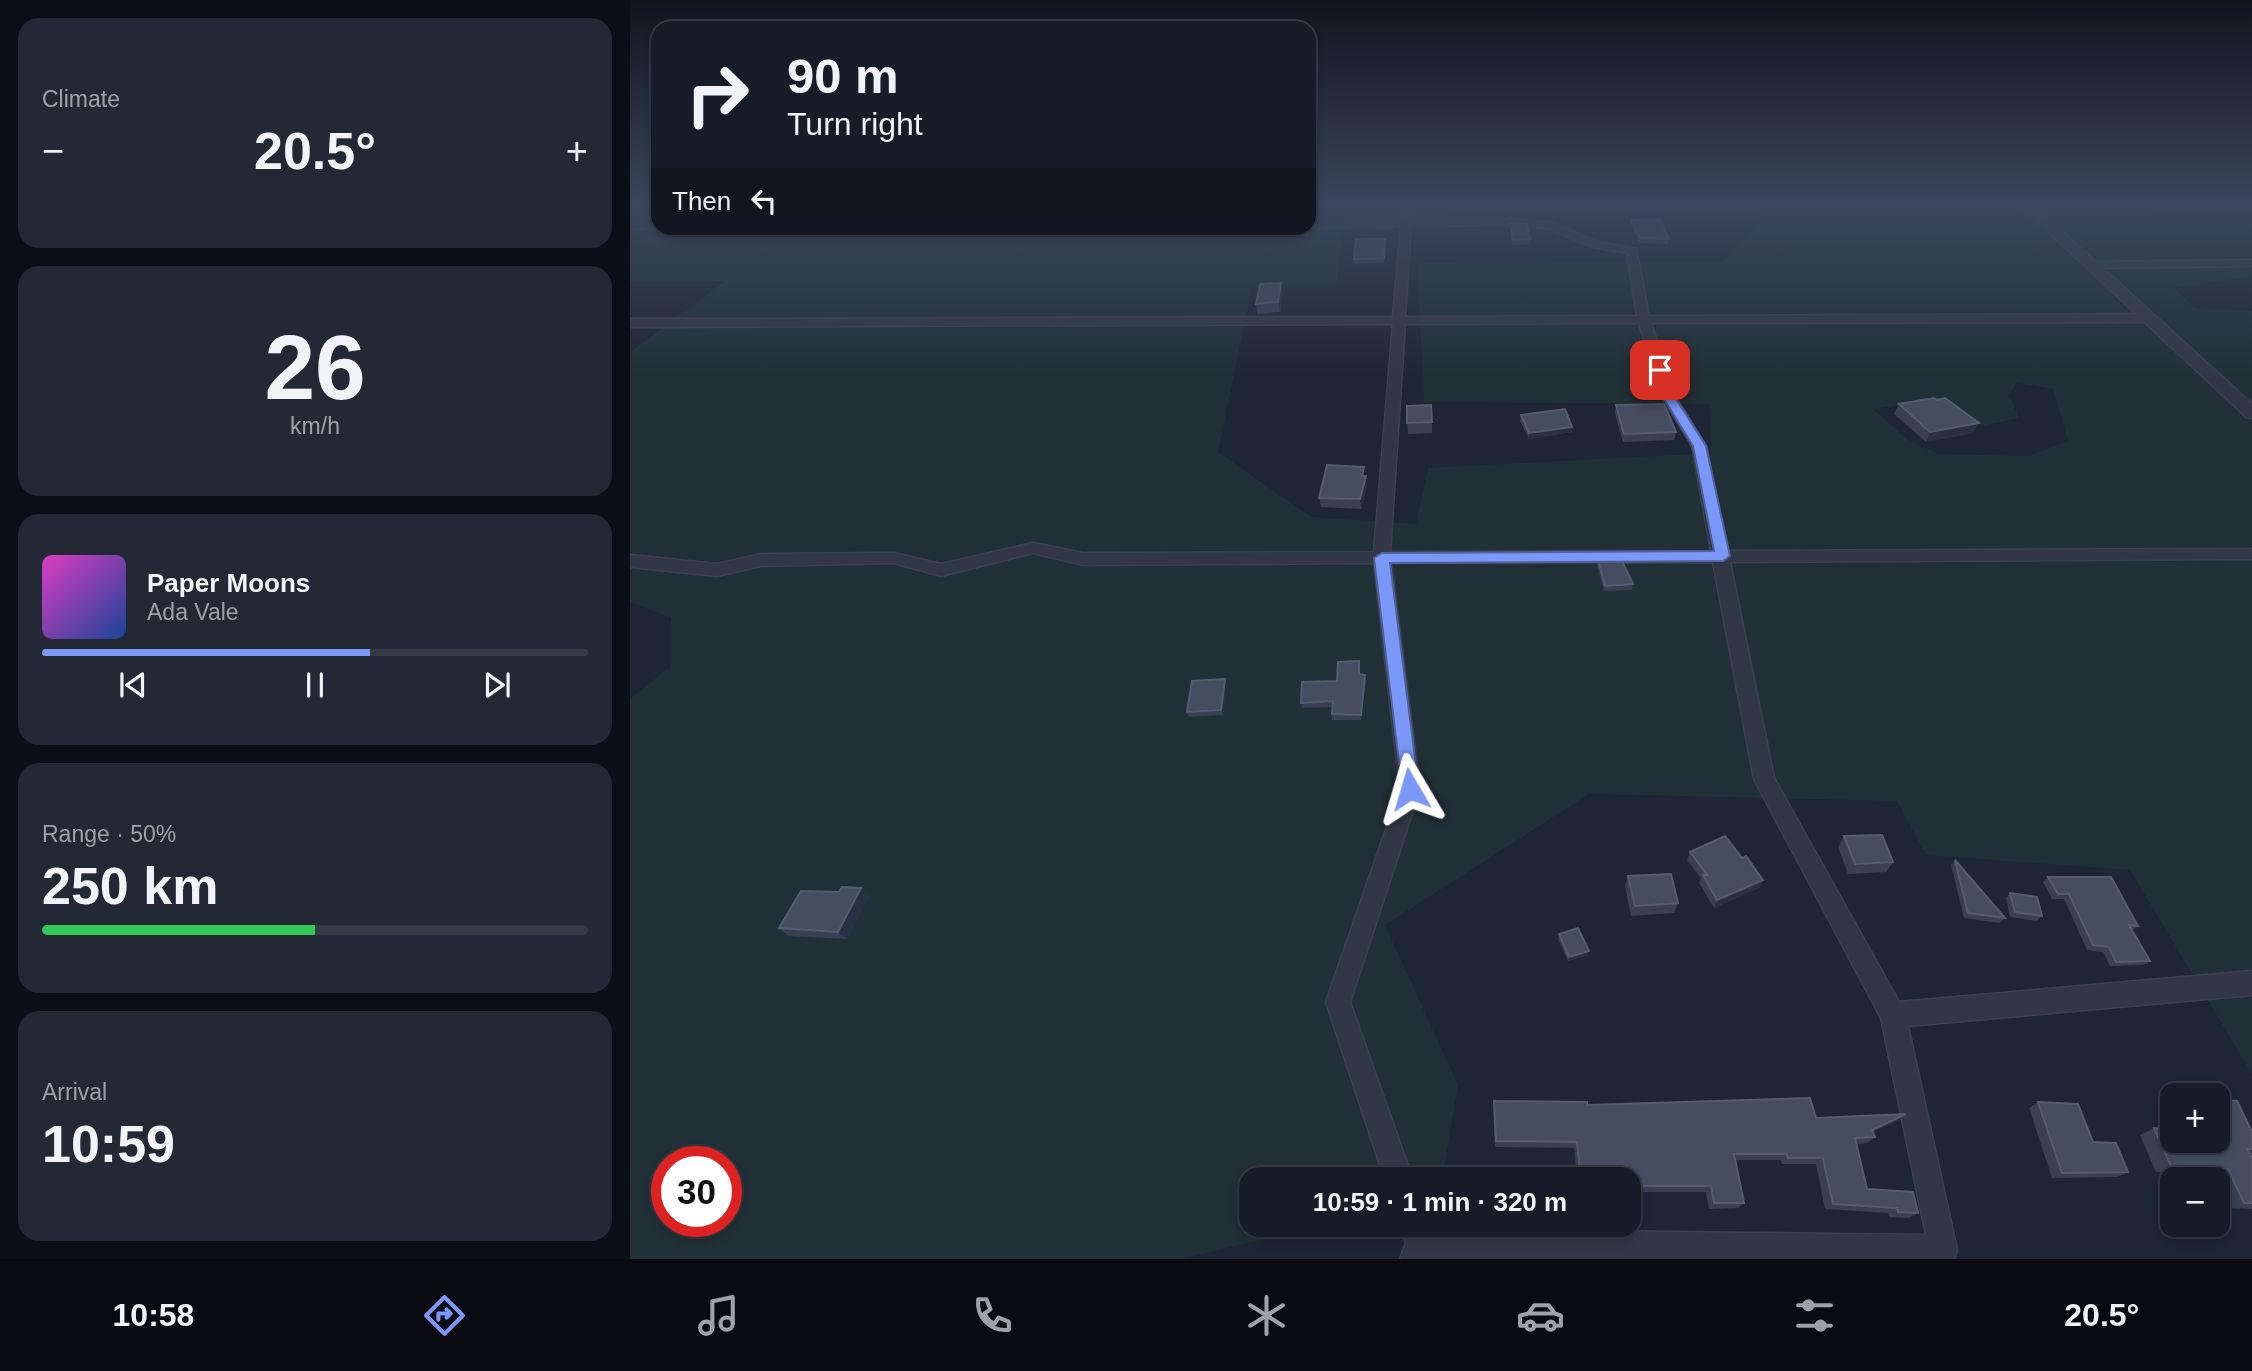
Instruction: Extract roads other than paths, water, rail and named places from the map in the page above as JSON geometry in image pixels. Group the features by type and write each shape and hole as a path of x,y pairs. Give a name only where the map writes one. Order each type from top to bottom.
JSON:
{"street":[{"path":"1395,1167 1338,1002 1410,789 1382,558 1403,262"},
{"path":"1416,1242 1943,1250 1893,1015 1764,779 1723,556 1699,446 1667,394 1644,321 1633,262"},
{"path":"2087,262 2252,413"},
{"path":"2091,265 2252,263"},
{"path":"630,323 2151,318"},
{"path":"630,561 717,570 761,560 894,558 941,570 1032,548 1083,559 2252,554"},
{"path":"1893,1015 2252,983"}]}
